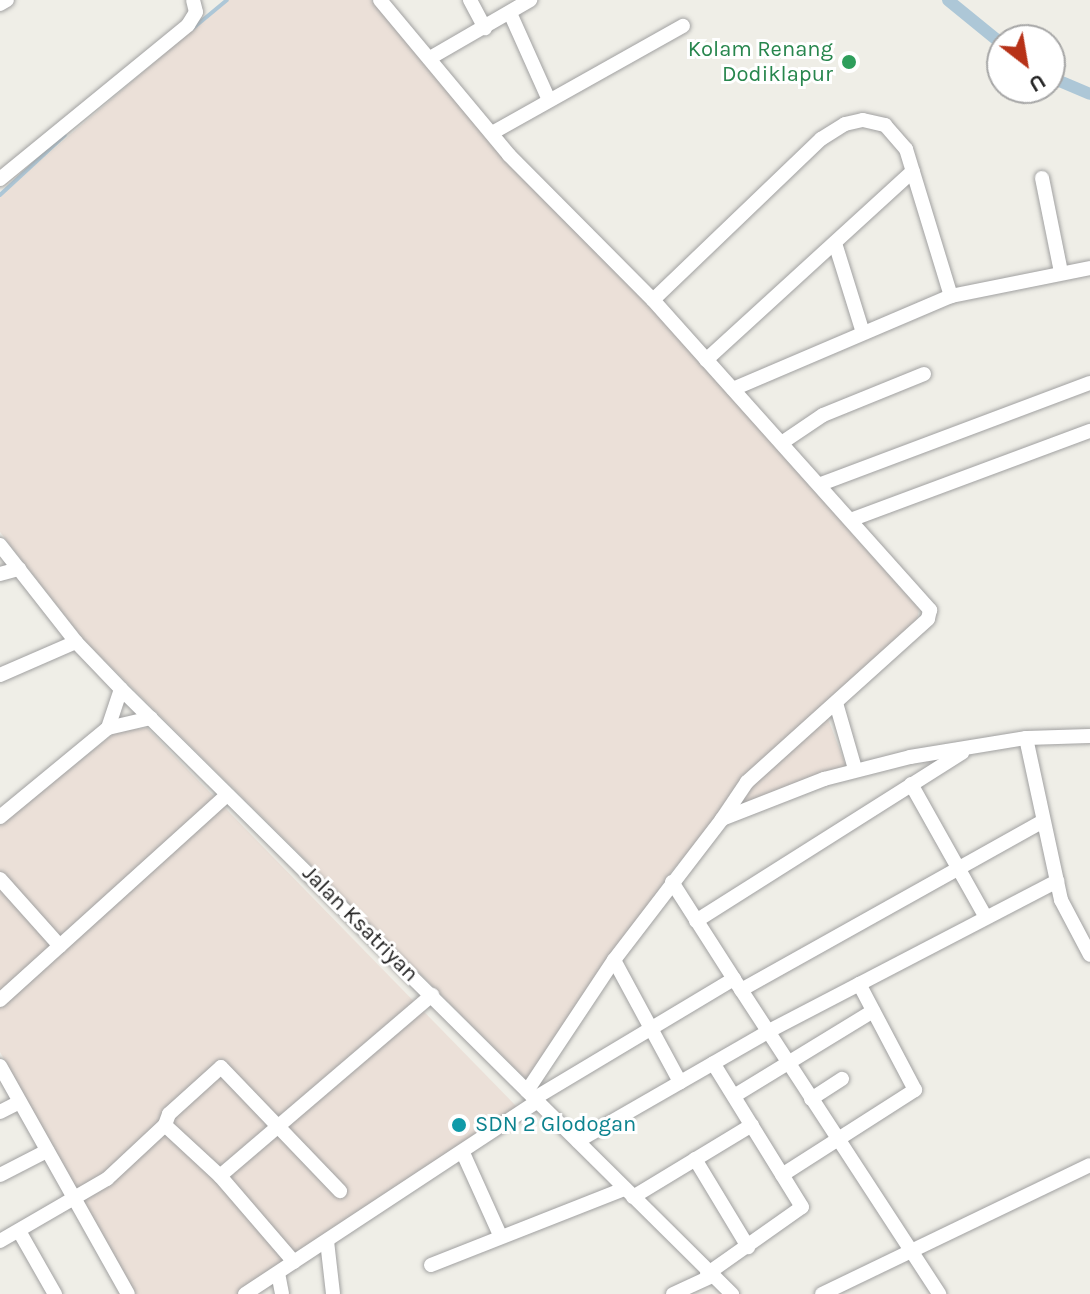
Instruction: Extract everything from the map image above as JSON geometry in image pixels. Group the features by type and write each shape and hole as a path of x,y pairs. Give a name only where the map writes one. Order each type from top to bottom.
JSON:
{"street":[{"path":"0,4 7,0"},
{"path":"0,179 188,25 195,14 193,0"},
{"path":"380,0 492,133 653,300 853,519 930,614 734,796 722,819 614,960 533,1097"},
{"path":"470,0 485,28"},
{"path":"430,58 530,0"},
{"path":"510,13 549,100"},
{"path":"492,133 683,26"},
{"path":"653,300 728,225 845,124 869,120 885,125 906,149 951,296"},
{"path":"706,360 913,171"},
{"path":"1042,178 1061,272"},
{"path":"835,243 863,333"},
{"path":"733,389 951,296 1090,268"},
{"path":"783,442 823,415 924,374"},
{"path":"821,484 1090,383"},
{"path":"853,519 1090,431"},
{"name":"Jalan Ksatriyan","path":"0,545 76,642 121,689 432,995 709,1276 732,1294"},
{"path":"0,574 19,569"},
{"path":"0,675 76,642"},
{"path":"108,728 121,689"},
{"path":"836,703 855,769"},
{"path":"0,817 108,728 151,718"},
{"path":"722,819 855,769 1026,738 1086,735"},
{"path":"1026,738 1042,822 1067,919 1090,955"},
{"path":"696,921 966,751"},
{"path":"911,784 985,916"},
{"path":"0,1000 227,795"},
{"path":"245,1294 463,1153 533,1097 650,1027 737,985 1042,822"},
{"path":"1,881 60,946"},
{"path":"578,1141 769,1031 1057,881"},
{"path":"672,882 838,1144 939,1294"},
{"path":"614,960 680,1082"},
{"path":"782,1175 838,1144 916,1086 859,984"},
{"path":"220,1176 432,995"},
{"path":"734,1096 873,1011"},
{"path":"673,1294 709,1276 802,1209 713,1063"},
{"path":"0,1066 128,1294"},
{"path":"0,1241 74,1202 116,1171 165,1125 174,1108 221,1067 340,1191"},
{"path":"811,1099 842,1079"},
{"path":"0,1112 20,1102"},
{"path":"165,1125 220,1176 294,1262"},
{"path":"431,1265 500,1235 628,1193 695,1159 752,1125"},
{"path":"0,1175 47,1151"},
{"path":"463,1153 500,1235"},
{"path":"695,1159 748,1247"},
{"path":"822,1294 1090,1165"},
{"path":"19,1231 55,1294"},
{"path":"327,1241 333,1294"},
{"path":"278,1273 282,1294"}],"shaded area":[{"path":"227,0 371,0 494,143 642,297 919,609 917,621 824,709 847,768 709,827 671,872 588,993 533,1086 84,640 0,532 0,195"},
{"path":"147,728 521,1111 245,1294 136,1294 0,1052 0,825 117,731"}],"waterway":[{"path":"192,29 227,0"},
{"path":"948,0 986,31"},
{"path":"1066,84 1090,94"},
{"path":"0,195 65,135"}],"place":[{"name":"Kolam Renang Dodiklapur","path":"849,62"},
{"name":"SDN 2 Glodogan","path":"459,1125"}]}
